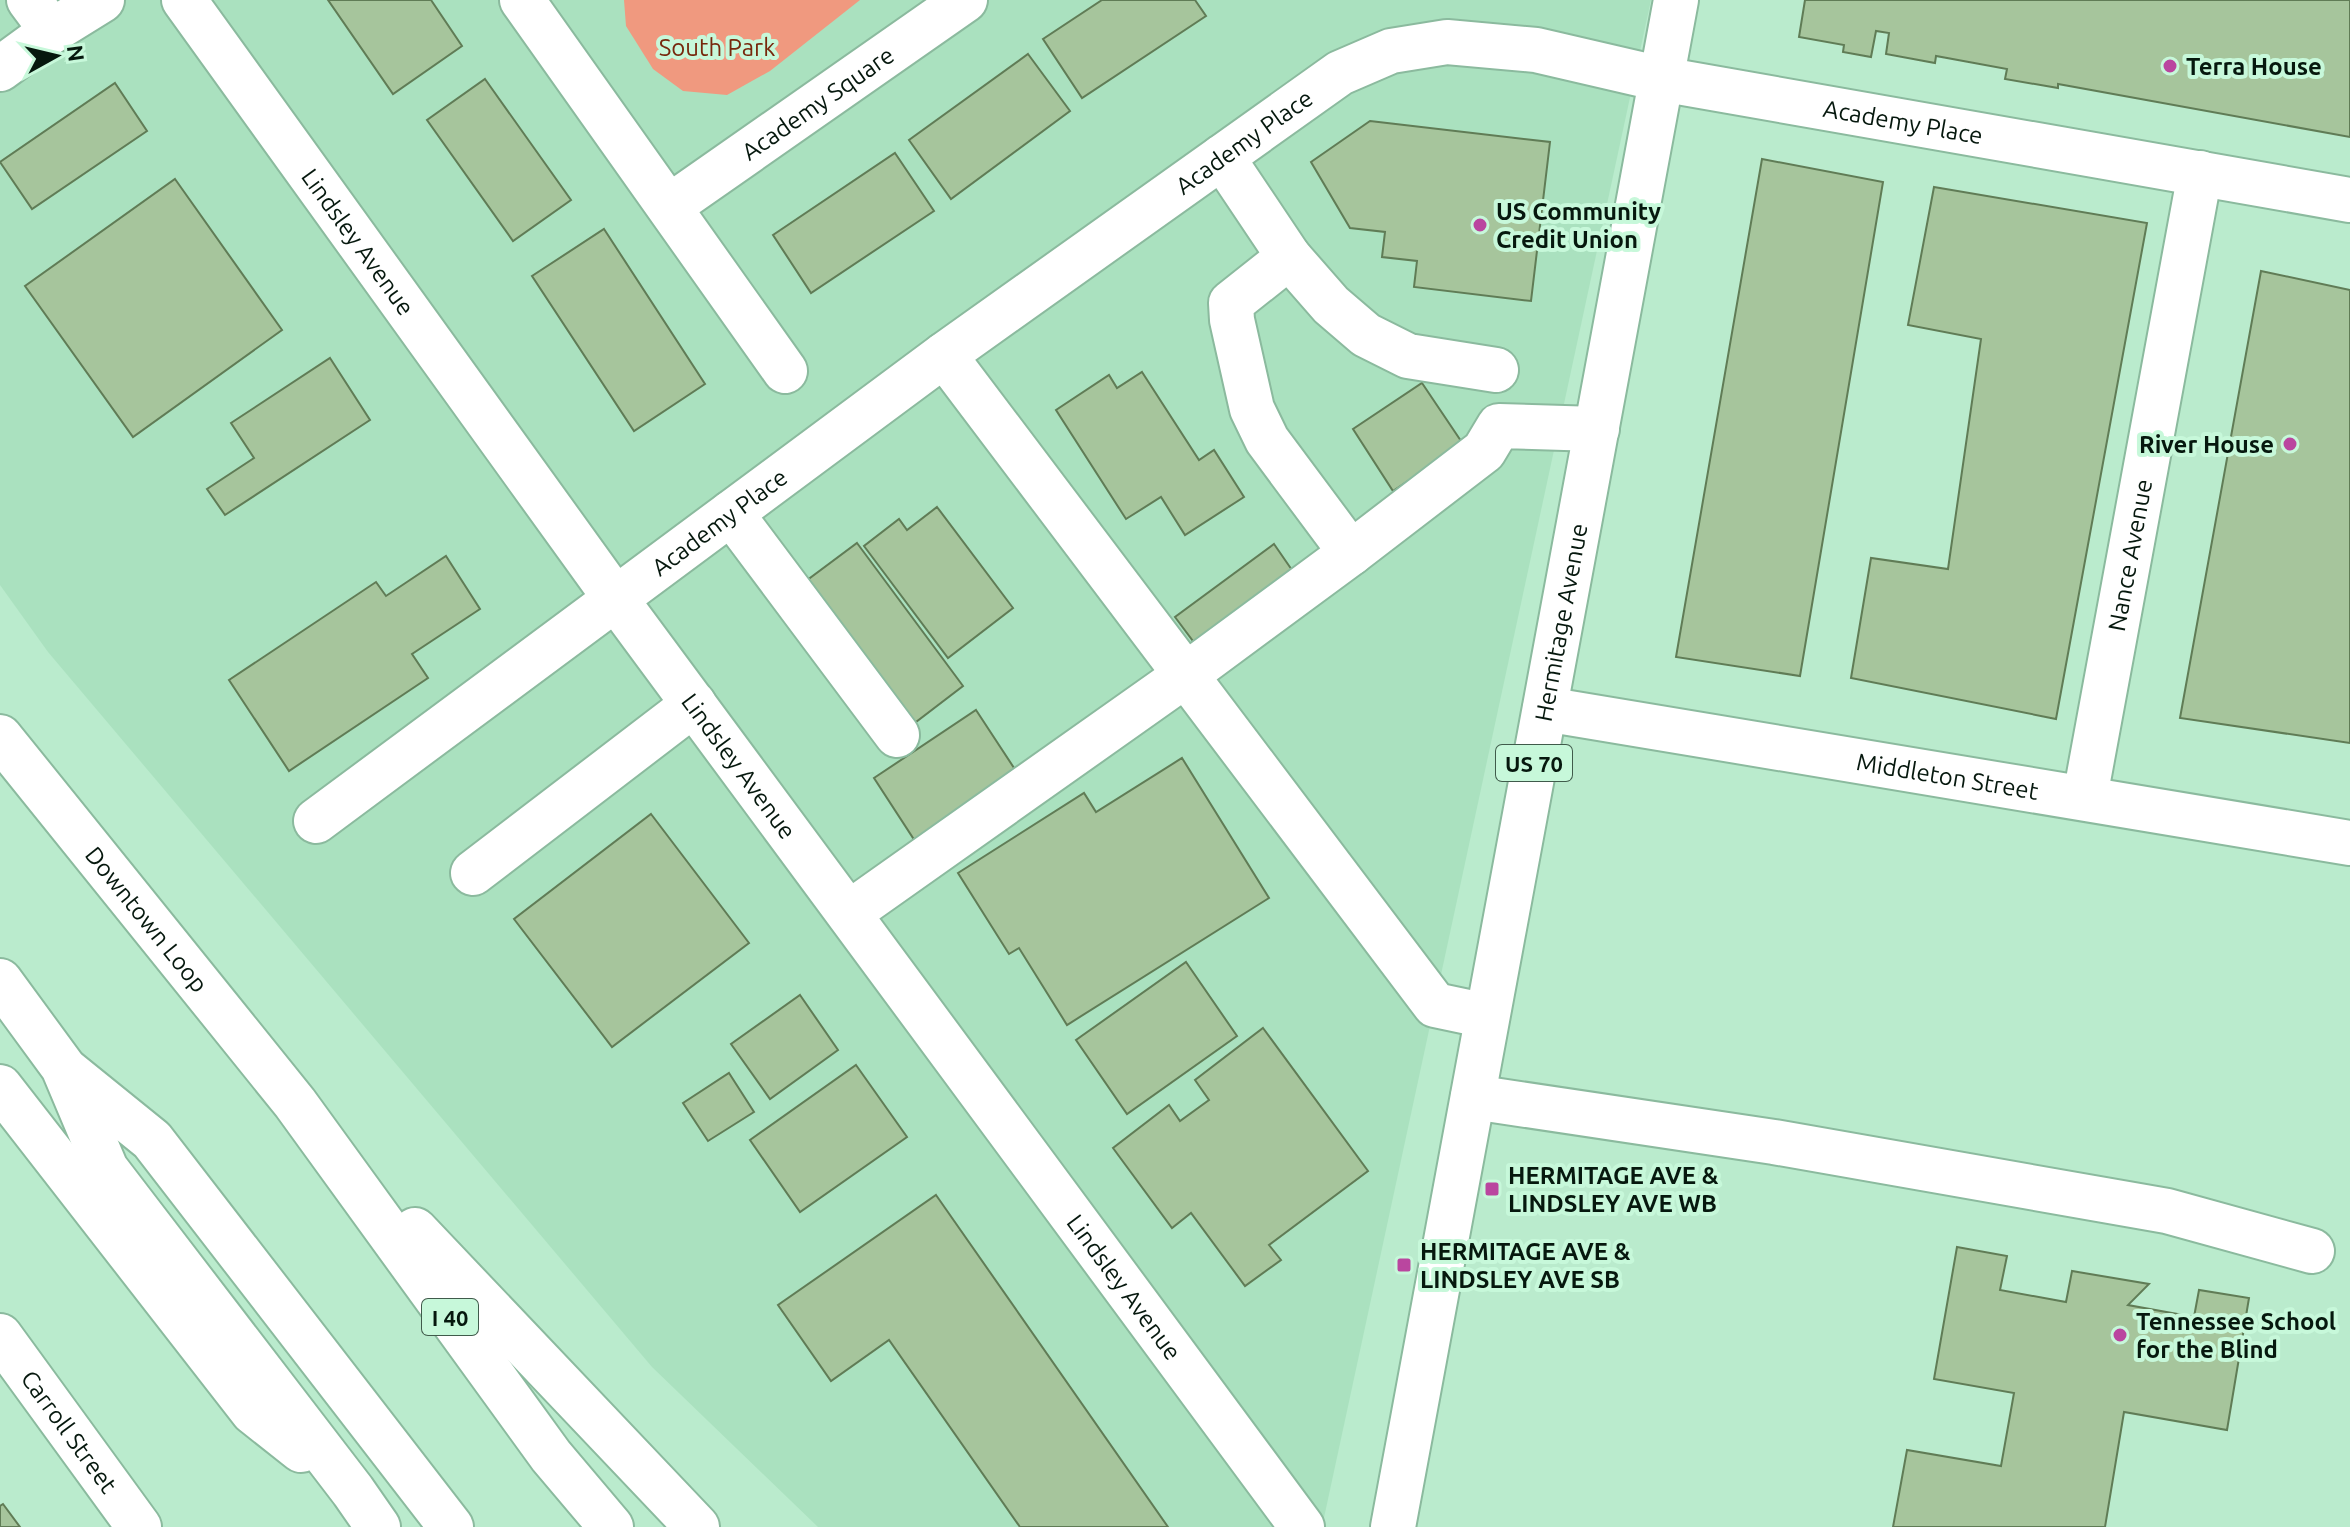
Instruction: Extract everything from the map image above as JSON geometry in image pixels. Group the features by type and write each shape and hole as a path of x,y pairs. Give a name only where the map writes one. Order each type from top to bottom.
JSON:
{"main road":[{"path":"0,69 41,16 102,0"},
{"name":"Lindsley Avenue","path":"184,0 615,598 1302,1527"},
{"path":"522,0 785,371"},
{"name":"Academy Square","path":"670,206 965,0"},
{"name":"Hermitage Avenue","path":"1393,1527 1676,0"},
{"name":"Academy Place","path":"316,821 944,355 1340,73 1391,51 1447,42 1536,50 1661,79 2350,200"},
{"path":"1222,157 1289,257 1331,305 1366,335 1408,356 1496,370"},
{"name":"Nance Avenue","path":"2085,797 2200,173"},
{"path":"1289,257 1231,303 1232,320 1252,409 1267,440 1351,553"},
{"path":"944,355 1435,1005 1487,1016"},
{"path":"849,913 1187,674 1351,553 1484,451 1499,426 1597,429"},
{"path":"731,513 897,735"},
{"path":"473,873 694,704"},
{"name":"Middleton Street","path":"1545,709 2350,843"},
{"name":"Downtown Loop","path":"0,737 295,1103"},
{"path":"0,981 63,1067 106,1169 378,1527"},
{"path":"63,1067 152,1140 451,1527"},
{"path":"0,1087 253,1412 353,1491"},
{"path":"1473,1097 1774,1142 2167,1211 2312,1251"},
{"path":"295,1103 697,1527"},
{"name":"I 40","path":"295,1103 551,1456 611,1527"},
{"name":"Carroll Street","path":"0,1336 15,1389 139,1527"}],"shaded area":[{"path":"0,0 1651,0 1322,1527 818,1527 652,1367 48,652 0,585"}],"green space":[{"name":"South Park","path":"624,0 860,0 770,71 727,95 683,91 653,69 626,26"}],"building":[{"path":"328,0 431,0 462,46 393,94"},
{"path":"1102,0 1195,0 1206,16 1082,98 1043,39"},
{"name":"Terra House","path":"1805,0 2350,0 2350,137 2058,84 2058,88 2005,79 2007,69 1936,56 1935,63 1886,54 1889,33 1876,31 1871,57 1843,52 1844,45 1799,37"},
{"path":"1028,54 1070,111 951,199 909,140"},
{"path":"485,79 571,200 513,241 427,120"},
{"path":"115,83 147,131 32,209 0,162"},
{"path":"1370,121 1550,142 1531,301 1414,287 1417,261 1382,257 1385,232 1350,228 1311,162"},
{"path":"895,153 934,211 811,293 773,235"},
{"path":"1762,159 1883,182 1800,676 1676,657"},
{"path":"175,179 282,330 133,437 25,286"},
{"path":"1934,187 2147,223 2056,719 1851,678 1871,558 1948,569 1981,339 1908,325"},
{"path":"604,229 705,384 634,431 532,276"},
{"name":"River House","path":"2261,271 2350,290 2350,743 2180,718"},
{"path":"330,358 370,420 225,515 207,489 254,458 231,423"},
{"path":"1142,372 1199,460 1214,450 1244,497 1185,535 1161,497 1126,519 1056,410 1109,375 1117,388"},
{"path":"1422,383 1463,444 1393,491 1353,429"},
{"path":"937,507 1013,608 948,658 864,546 899,519 907,530"},
{"path":"857,543 963,686 912,725 806,581"},
{"path":"1274,544 1294,573 1196,645 1175,617"},
{"path":"446,556 480,609 412,654 428,678 289,771 229,680 376,582 386,596"},
{"path":"976,710 1018,774 915,841 874,778"},
{"path":"1182,758 1269,898 1067,1025 1019,948 1009,954 958,873 1084,793 1096,812"},
{"path":"651,814 749,943 612,1047 514,919"},
{"path":"1186,962 1237,1036 1127,1114 1076,1040"},
{"path":"800,995 838,1050 770,1099 731,1044"},
{"path":"1263,1028 1368,1171 1269,1245 1281,1260 1245,1286 1191,1213 1172,1228 1113,1148 1169,1105 1180,1121 1209,1100 1195,1080"},
{"path":"856,1065 907,1137 800,1212 750,1140"},
{"path":"729,1073 754,1112 708,1141 683,1103"},
{"path":"936,1195 1168,1527 1020,1527 889,1340 831,1381 778,1305"},
{"path":"1957,1247 2007,1256 2000,1290 2066,1302 2072,1271 2149,1284 2128,1305 2194,1317 2199,1290 2249,1298 2227,1430 2124,1412 2105,1527 1893,1527 1907,1450 2001,1466 2014,1393 1934,1379"},
{"path":"3,1504 20,1527 0,1527 0,1506"}],"place":[{"name":"Terra House","path":"2170,66"},
{"name":"US Community Credit Union","path":"1480,225"},
{"name":"River House","path":"2290,444"},
{"name":"HERMITAGE AVE & LINDSLEY AVE WB","path":"1492,1189"},
{"name":"HERMITAGE AVE & LINDSLEY AVE SB","path":"1404,1265"},
{"name":"Tennessee School for the Blind","path":"2120,1335"}]}
